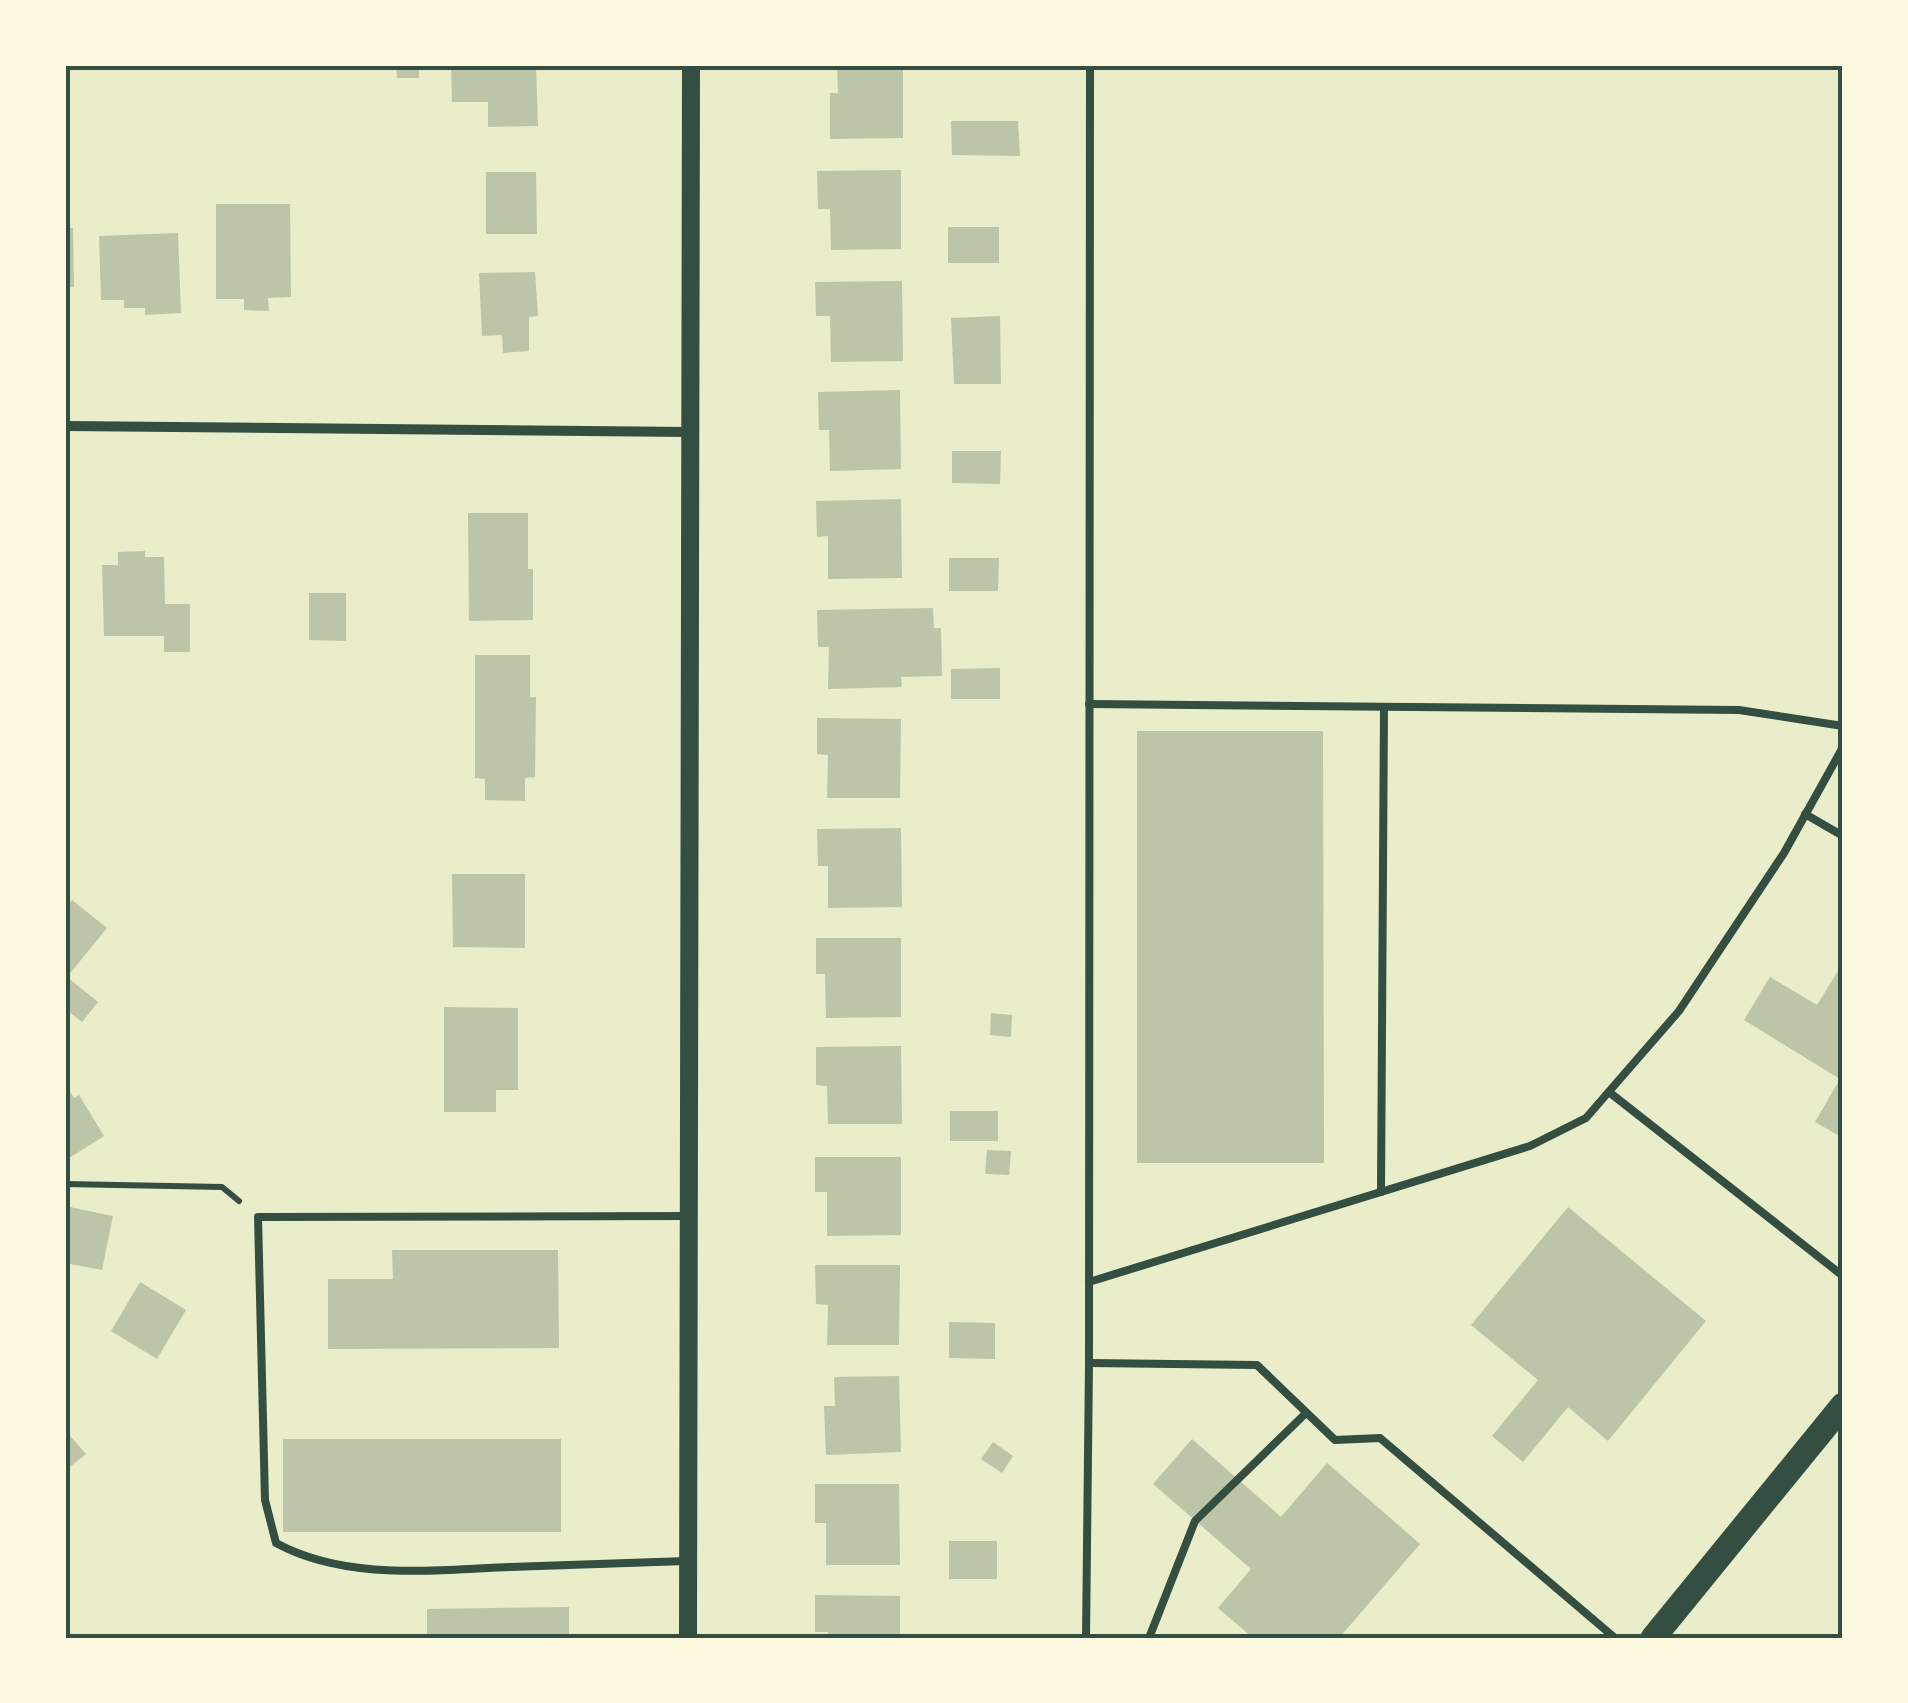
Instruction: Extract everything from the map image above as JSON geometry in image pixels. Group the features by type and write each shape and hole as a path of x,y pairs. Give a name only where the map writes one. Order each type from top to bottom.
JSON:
{"main road":[{"path":"1652,1638 1843,1405"}],"street":[{"path":"688,1638 691,65"},
{"path":"65,426 689,432"}],"lane":[{"path":"1086,1638 1090,1282 1090,65"},
{"path":"1089,704 1739,710 1843,726"},
{"path":"1381,1192 1384,707"},
{"path":"1090,1282 1530,1146 1586,1118 1679,1011 1784,853 1843,747"},
{"path":"1805,814 1843,836"},
{"path":"1609,1092 1843,1276"},
{"path":"687,1216 258,1217 265,1500 276,1543 295,1553 342,1566 411,1570 687,1561"},
{"path":"1089,1363 1257,1365 1335,1440 1380,1438 1616,1638"},
{"path":"1150,1638 1195,1521 1306,1413"}],"path":[{"path":"65,1184 222,1187 258,1217"}],"building":[{"path":"396,65 419,65 419,78 397,78"},
{"path":"451,65 536,65 538,126 488,127 488,102 452,102"},
{"path":"837,65 903,65 903,138 830,139 830,93 838,93"},
{"path":"951,121 1018,121 1020,156 952,155"},
{"path":"901,170 901,249 831,250 830,209 818,209 817,171"},
{"path":"486,172 536,172 537,234 486,234"},
{"path":"216,204 290,204 291,297 268,298 269,311 244,310 244,299 216,299"},
{"path":"948,227 999,227 999,263 948,263"},
{"path":"65,228 73,228 74,287 65,287"},
{"path":"178,233 181,313 145,315 145,308 124,308 124,300 101,300 99,236"},
{"path":"535,272 538,316 529,317 529,351 503,353 502,335 482,336 479,273"},
{"path":"902,281 903,361 831,362 830,316 816,316 815,282"},
{"path":"1000,316 1001,384 954,384 951,318"},
{"path":"900,390 901,469 830,471 829,430 819,430 818,392"},
{"path":"952,451 1001,451 1000,484 952,483"},
{"path":"901,499 902,578 828,579 828,536 817,537 816,501"},
{"path":"468,513 528,513 533,620 469,621"},
{"path":"145,551 145,557 164,557 165,604 190,604 190,652 164,652 164,636 104,636 102,565 118,565 118,552"},
{"path":"949,558 999,558 998,591 949,591"},
{"path":"309,593 346,593 346,641 309,640"},
{"path":"933,608 934,628 941,628 942,676 901,677 902,687 828,689 829,647 818,647 817,610"},
{"path":"475,655 530,655 530,697 536,697 535,777 525,778 525,801 485,800 485,779 475,778"},
{"path":"1000,668 1000,699 951,699 951,669"},
{"path":"817,718 901,719 900,798 827,798 828,755 817,754"},
{"path":"1137,731 1323,731 1324,1163 1137,1163"},
{"path":"901,828 902,907 828,908 828,866 818,866 817,829"},
{"path":"452,874 525,874 525,948 453,947"},
{"path":"72,900 107,928 67,977 98,1002 82,1022 65,1009 65,909"},
{"path":"816,938 901,938 901,1017 826,1018 825,974 816,974"},
{"path":"1843,963 1843,1138 1815,1122 1840,1079 1744,1020 1770,977 1817,1005"},
{"path":"444,1007 518,1008 518,1090 496,1090 496,1112 444,1112"},
{"path":"991,1013 1012,1015 1011,1037 990,1035"},
{"path":"901,1046 902,1124 828,1124 827,1086 816,1085 816,1047"},
{"path":"65,1084 74,1098 79,1095 104,1136 69,1158 65,1152"},
{"path":"950,1111 998,1111 998,1141 950,1141"},
{"path":"987,1150 1011,1151 1009,1175 985,1174"},
{"path":"815,1157 901,1157 901,1235 827,1236 827,1192 815,1192"},
{"path":"65,1206 113,1216 102,1270 65,1263"},
{"path":"1568,1207 1706,1321 1608,1441 1568,1407 1523,1462 1492,1436 1538,1380 1471,1325"},
{"path":"392,1250 558,1250 559,1348 328,1349 328,1279 393,1279"},
{"path":"815,1265 900,1265 899,1345 827,1345 828,1305 816,1304"},
{"path":"140,1282 186,1310 157,1359 111,1331"},
{"path":"949,1322 995,1323 995,1359 949,1358"},
{"path":"899,1376 901,1452 826,1455 824,1406 835,1406 834,1377"},
{"path":"65,1430 86,1454 65,1471"},
{"path":"283,1439 561,1439 561,1532 283,1532"},
{"path":"1192,1439 1281,1517 1327,1463 1420,1544 1339,1638 1253,1638 1218,1608 1251,1569 1153,1484"},
{"path":"993,1442 1013,1456 1002,1473 981,1459"},
{"path":"815,1484 899,1484 900,1565 826,1565 826,1523 815,1523"},
{"path":"949,1541 997,1541 997,1579 949,1579"},
{"path":"815,1595 900,1596 900,1638 828,1638 828,1632 815,1632"},
{"path":"569,1607 569,1638 427,1638 427,1609"}]}
